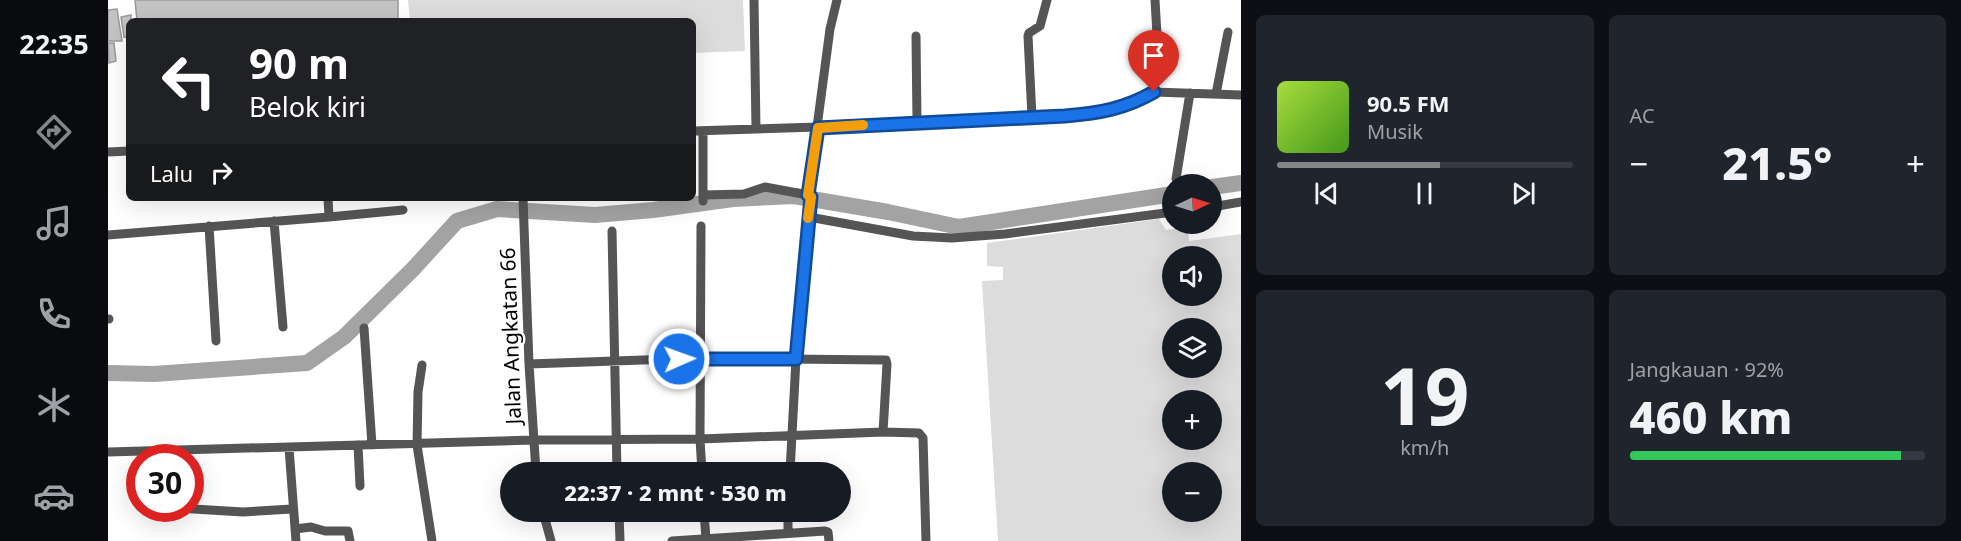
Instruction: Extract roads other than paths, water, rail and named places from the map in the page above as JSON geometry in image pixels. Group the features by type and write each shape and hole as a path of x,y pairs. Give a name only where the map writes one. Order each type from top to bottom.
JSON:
{"street":[{"path":"754,0 756,129"},
{"path":"1032,117 1028,36 1040,27 1047,0"},
{"path":"1154,92 1158,52 1155,0"},
{"path":"790,462 809,196 830,29 836,4"},
{"path":"1216,94 1228,32"},
{"path":"916,36 917,122"},
{"path":"809,196 765,187 744,194 703,198 698,131 818,128 1105,112 1154,92 1241,95"},
{"path":"1177,174 1190,93"},
{"path":"108,152 126,151"},
{"path":"328,201 329,217"},
{"name":"Jalan Angkatan 66","path":"524,202 529,363 535,462"},
{"path":"1222,205 1241,202"},
{"path":"108,235 403,210"},
{"path":"809,216 902,234 952,238 1005,234 1162,213"},
{"path":"274,221 282,327"},
{"path":"209,226 216,340"},
{"path":"701,226 701,462"},
{"path":"612,231 617,462"},
{"path":"364,328 372,445"},
{"path":"529,363 700,358 886,361 883,432"},
{"path":"422,365 418,392 417,445 432,541 422,541"},
{"path":"204,453 358,445 700,439 883,432 919,434 923,436 926,541"},
{"path":"358,445 360,486"},
{"path":"289,448 296,541"},
{"path":"108,452 126,453"},
{"path":"204,510 243,512 292,509"},
{"path":"545,522 550,541"},
{"path":"619,522 620,541"},
{"path":"705,522 706,539"},
{"path":"788,534 789,522"},
{"path":"295,529 311,527 325,531 348,531 350,541"},
{"path":"672,541 826,531 829,541"}],"waterway":[{"path":"1222,186 1241,183"},
{"path":"108,373 154,374 307,363 344,337 413,269 457,221 497,209 595,215 733,199 794,196 959,227 1162,196"}]}
